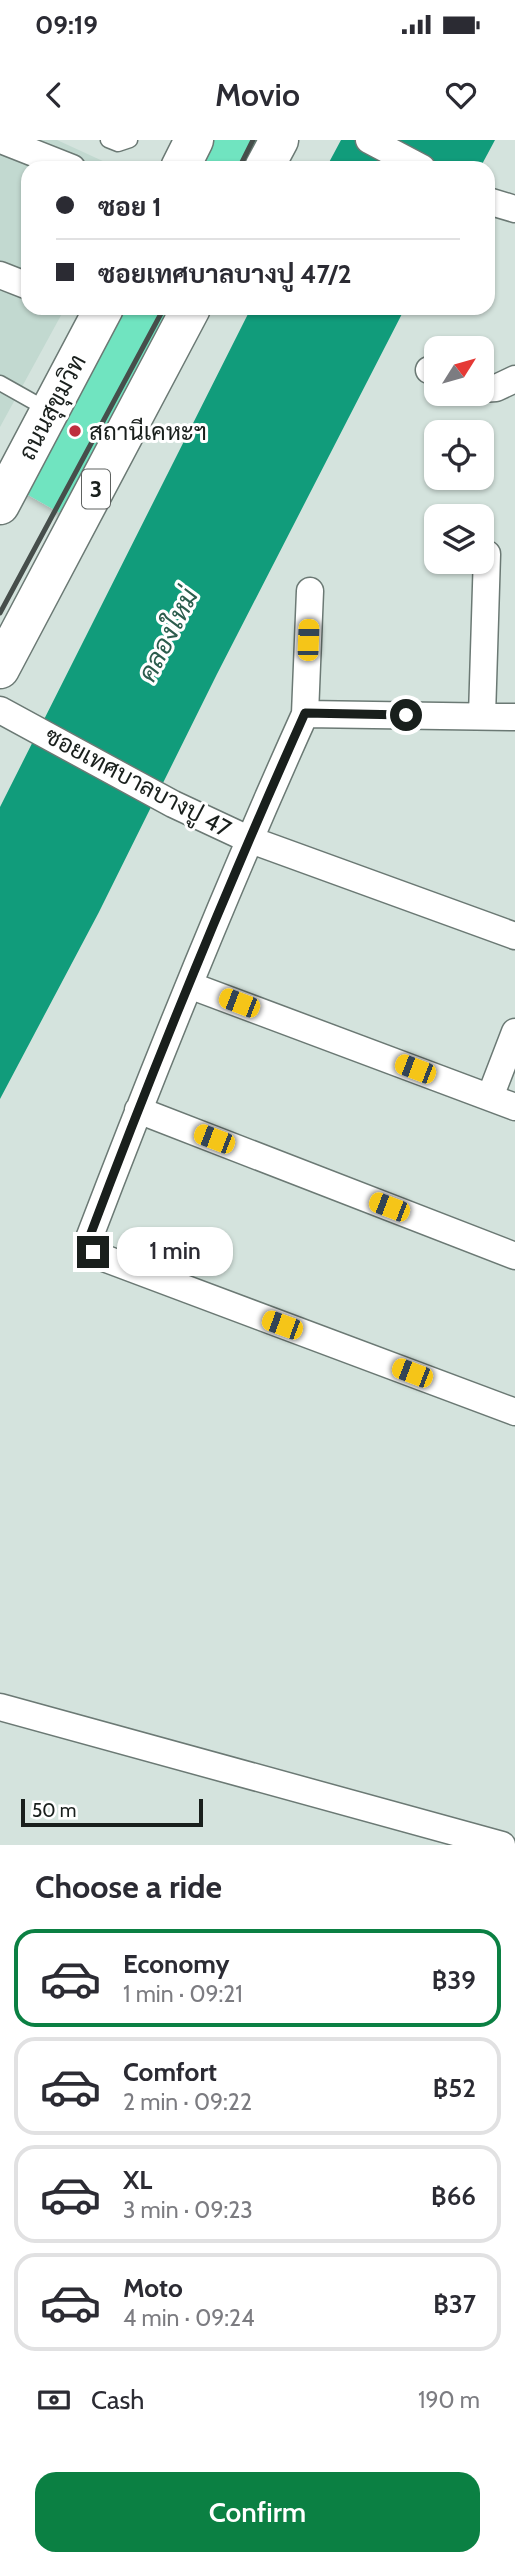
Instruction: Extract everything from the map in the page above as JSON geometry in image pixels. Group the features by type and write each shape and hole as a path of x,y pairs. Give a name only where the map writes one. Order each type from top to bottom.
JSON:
{"highway":[{"path":"184,161 194,140"},
{"path":"268,161 279,140"},
{"name":"ถนนสุขุมวิท","path":"0,505 49,411 93,315"},
{"name":"3","path":"0,669 187,315"}],"street":[{"path":"1,140 54,161"},
{"path":"369,140 409,161"},
{"path":"495,203 515,209"},
{"path":"0,275 21,283"},
{"path":"494,388 515,379"},
{"path":"482,716 486,574"},
{"path":"310,591 305,713 248,839 138,1110 88,1241 89,1248 101,1257 515,1412"},
{"name":"ซอยเทศบาลบางปู 47","path":"0,710 173,804 248,839 515,936"},
{"path":"305,713 515,717"},
{"path":"189,985 515,1107"},
{"path":"490,1097 515,1032"},
{"path":"138,1110 515,1256"},
{"path":"0,1707 502,1845"}],"lane":[{"path":"108,140 118,144 130,140"},
{"path":"0,383 49,411"}],"shaded area":[{"path":"0,140 57,140 103,161 21,161 21,315 61,315 0,427"}],"water":[{"path":"341,140 495,140 484,161 330,161"},
{"name":"คลองใหม่","path":"247,315 401,315 217,674 99,912 0,1099 0,807"}],"building":[{"path":"173,140 284,140 273,161 162,161"},
{"name":"สถานีเคหะฯ","path":"81,315 192,315 81,525 0,479"}],"railway":[{"path":"242,161 253,140"},
{"path":"0,613 160,315"}],"place":[{"name":"สถานีเคหะฯ","path":"75,431"}],"route":[{"path":"93,1252 88,1241 138,1110 248,839 305,713 406,715"}]}
